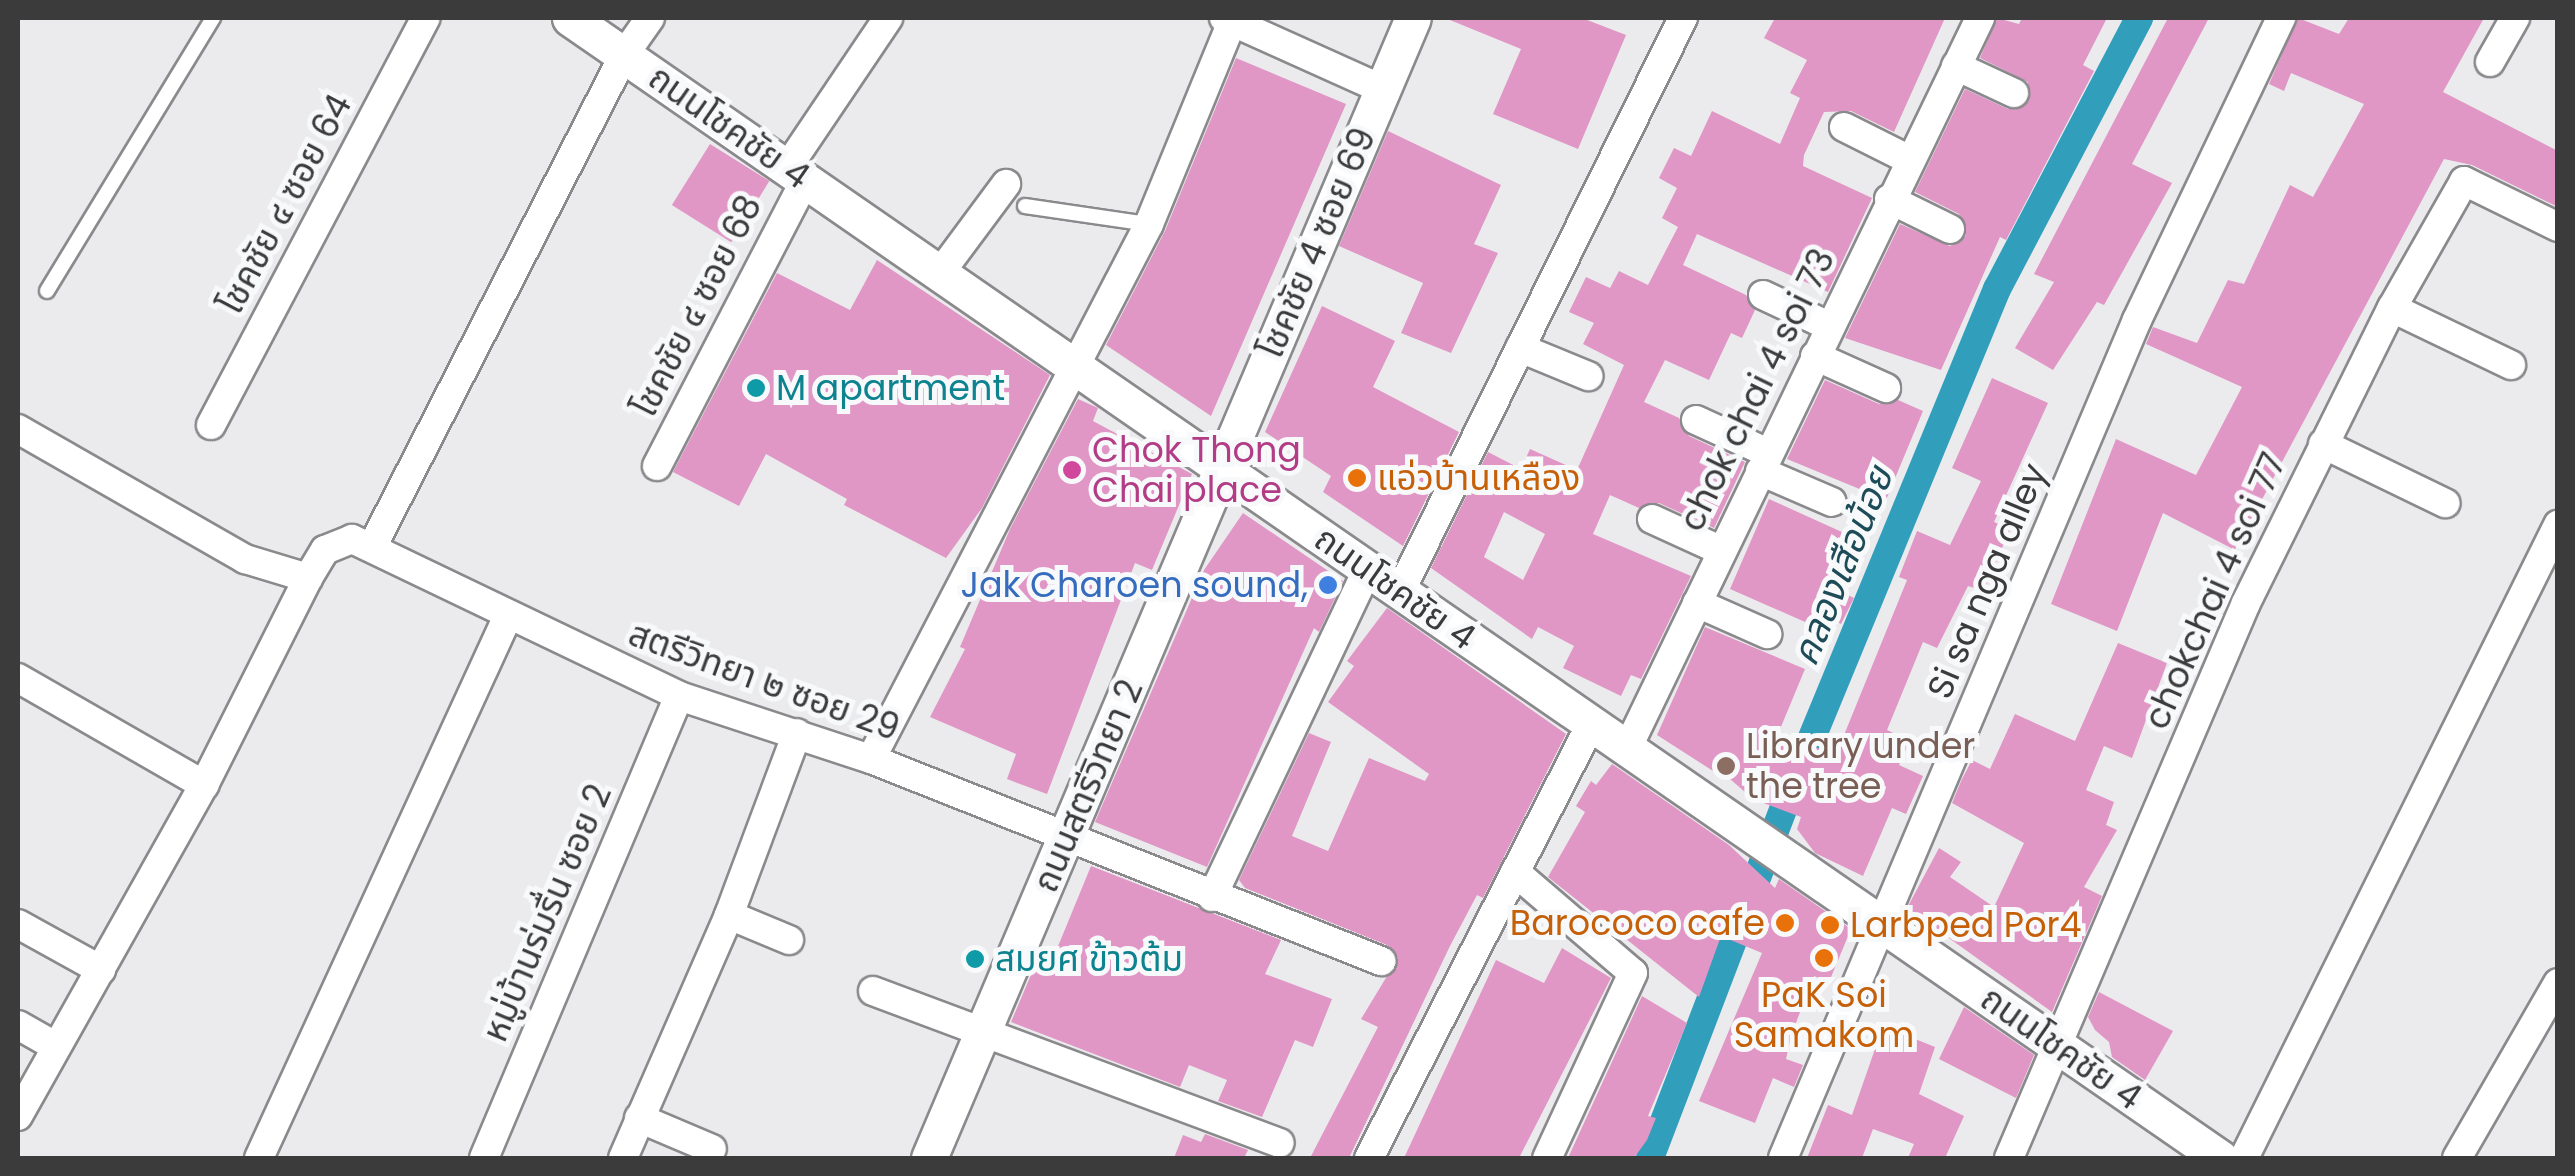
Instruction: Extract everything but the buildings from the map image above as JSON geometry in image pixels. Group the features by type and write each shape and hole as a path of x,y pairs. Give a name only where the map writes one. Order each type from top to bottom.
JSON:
{"street":[{"name":"โชคชัย ๔ ซอย 64","path":"211,425 426,18"},
{"name":"ถนนโชคชัย 4","path":"570,18 2220,1158"},
{"path":"372,546 624,55 650,18"},
{"name":"โชคชัย ๔ ซอย 68","path":"657,466 796,174 888,18"},
{"name":"โชคชัย 4 ซอย 69","path":"1223,469 1414,18"},
{"path":"1400,592 1684,18"},
{"name":"chok chai 4 soi 73","path":"1627,748 1908,160 1980,18"},
{"name":"Si sa nga alley","path":"1782,1158 1884,926 2137,320 2281,18"},
{"path":"2490,62 2516,18"},
{"path":"871,760 1149,224 1228,20 1382,89"},
{"path":"1956,66 2014,93"},
{"path":"1844,127 1908,160"},
{"name":"chokchai 4 soi 77","path":"2008,1158 2246,603 2392,308 2466,179 2558,227"},
{"path":"940,273 1006,184"},
{"path":"1889,200 1950,229"},
{"path":"1763,295 1829,326"},
{"path":"2392,308 2511,365"},
{"path":"1520,348 1588,376"},
{"path":"1815,356 1886,388"},
{"path":"1696,420 1832,502"},
{"path":"18,428 245,559 308,578 204,785 18,1116"},
{"path":"2323,444 2446,504"},
{"name":"ถนนสตรีวิทยา 2","path":"929,1158 987,1034 1065,837 1223,469"},
{"path":"1652,519 1722,551"},
{"path":"2244,1158 2558,525"},
{"name":"สตรีวิทยา ๒ ซอย 29","path":"308,578 332,543 352,539 372,546 507,618 679,696 871,760 1381,961"},
{"path":"1212,897 1368,569"},
{"path":"1697,603 1767,634"},
{"path":"259,1158 507,618"},
{"path":"18,678 204,785"},
{"name":"หมู่บ้านร่มรื่น ซอย 2","path":"484,1158 679,696"},
{"path":"1369,1158 1591,724"},
{"path":"623,1158 729,915 797,733"},
{"path":"1515,872 1633,973 1547,1158"},
{"path":"729,915 788,940"},
{"path":"18,924 101,970"},
{"path":"2457,1158 2558,983"},
{"path":"872,991 1280,1143"},
{"path":"18,1026 55,1046"},
{"path":"640,1118 712,1149"}],"lane":[{"path":"46,291 213,18"},
{"path":"1025,206 1149,224"}],"waterway":[{"name":"คลองเสือน้อย","path":"1650,1158 1792,786 1997,289 2139,18"}],"place":[{"name":"M apartment","path":"756,388"},
{"name":"Chok Thong Chai place","path":"1072,470"},
{"name":"แอ่วบ้านเหลือง","path":"1357,478"},
{"name":"Jak Charoen sound,","path":"1328,585"},
{"name":"Library under the tree","path":"1726,766"},
{"name":"Barococo cafe","path":"1785,923"},
{"name":"Larbped Por4","path":"1830,925"},
{"name":"PaK Soi Samakom","path":"1824,958"},
{"name":"สมยศ ข้าวต้ม","path":"975,959"}]}
